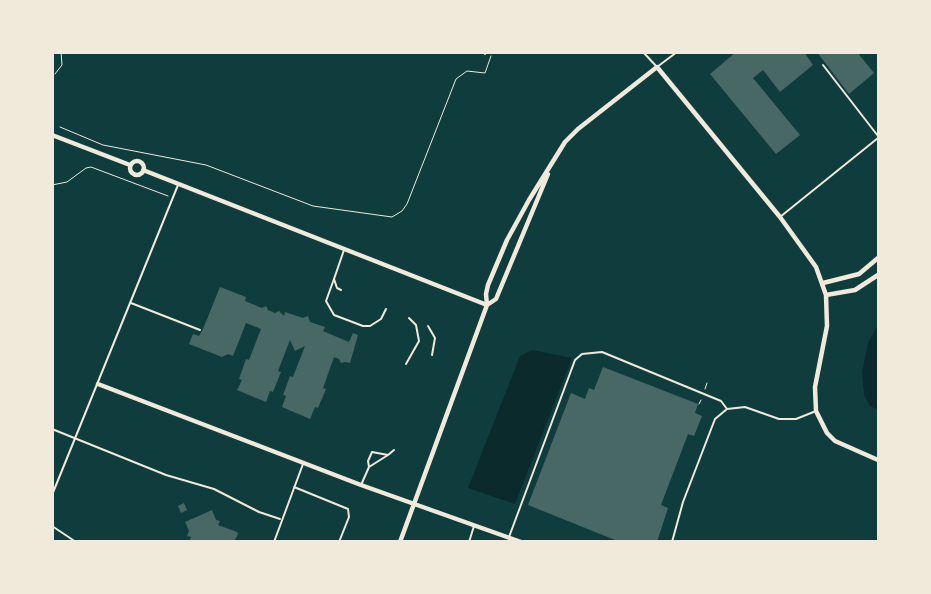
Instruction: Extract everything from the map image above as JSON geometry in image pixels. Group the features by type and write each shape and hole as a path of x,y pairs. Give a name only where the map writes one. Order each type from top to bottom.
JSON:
{"street":[{"path":"400,542 487,305 486,294 507,240 565,142 578,129 657,67 780,217 816,267 826,296 827,326 815,388 816,411 827,433 835,441 878,460"},
{"path":"52,135 130,165 136,162 141,163 143,170"},
{"path":"487,305 496,299 554,160"},
{"path":"130,165 133,174 140,174 143,170"},
{"path":"143,170 487,305"},
{"path":"823,283 859,274 878,258"},
{"path":"826,296 855,290 878,275"},
{"path":"98,384 304,464 414,504 474,523 521,542"}],"lane":[{"path":"643,52 657,67 677,52"},
{"path":"780,217 878,137 823,65"},
{"path":"52,495 178,185"},
{"path":"344,250 326,301 334,315 363,326 370,326 381,319 386,309"},
{"path":"334,278 337,288 341,290"},
{"path":"131,303 200,330"},
{"path":"406,364 419,341 416,325 409,318"},
{"path":"428,326 435,338 432,355"},
{"path":"509,537 575,360 582,354 602,352 721,401 727,409"},
{"path":"672,542 683,502 715,418 727,409 745,406 779,420 796,419 816,411"},
{"path":"52,429 166,475 214,488 253,509 280,519"},
{"path":"369,466 394,450"},
{"path":"361,485 369,466 368,461 372,452 388,455"},
{"path":"274,542 280,519 304,464"},
{"path":"294,487 348,509 349,517 339,542"},
{"path":"469,542 474,523"},
{"path":"52,526 76,542"}],"path":[{"path":"55,74 62,65 61,52"},
{"path":"60,127 103,145 206,165 313,206 392,218 402,211 407,204 456,79 467,71 485,73 491,56"},
{"path":"52,186 67,182 86,168 91,167 173,198"}],"water":[{"path":"878,325 878,410 870,406 864,395 862,372 868,343"},
{"path":"532,350 572,358 515,504 468,488 520,356"}],"building":[{"path":"736,52 804,52 813,65 780,92 763,70 753,78 800,135 776,154 710,74"},
{"path":"817,52 857,52 874,73 849,94"},
{"path":"220,287 246,297 245,301 262,308 266,306 268,310 275,313 279,311 284,316 285,312 303,318 308,316 310,322 325,327 323,331 349,342 353,333 358,335 350,363 341,363 339,359 334,357 323,388 326,389 318,408 315,407 310,419 282,407 286,396 283,395 290,376 293,377 305,346 295,351 290,340 278,371 281,372 273,392 270,391 266,402 237,390 242,380 239,379 246,359 249,360 261,329 246,323 233,356 228,354 222,357 189,344 193,334 199,336 203,329"},
{"path":"603,367 698,404 695,413 702,416 694,436 688,434 661,505 668,508 657,542 620,542 528,505 571,393 585,399 589,388 594,390"},
{"path":"184,503 187,510 181,513 178,506"},
{"path":"212,510 216,520 220,521 218,525 237,532 238,534 234,542 189,542 191,537 187,536 189,531 185,522"}]}
